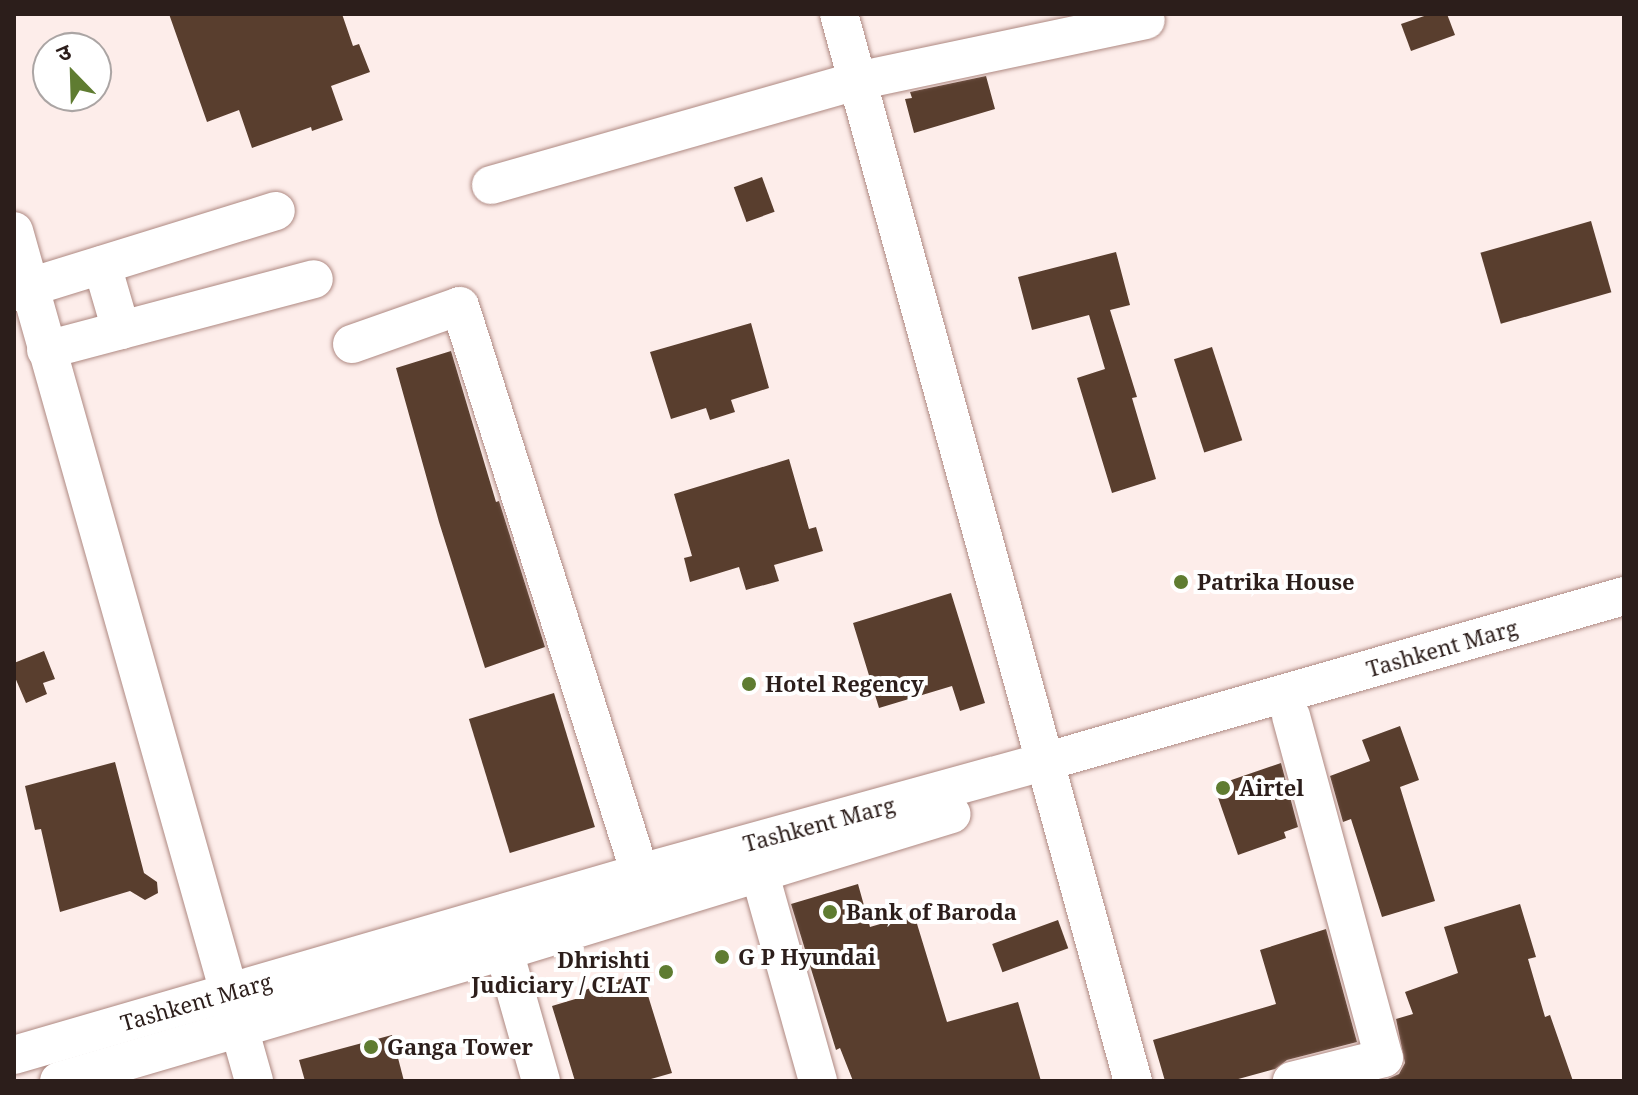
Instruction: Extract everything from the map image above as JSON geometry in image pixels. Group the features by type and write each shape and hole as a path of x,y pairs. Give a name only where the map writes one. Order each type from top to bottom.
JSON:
{"street":[{"path":"839,14 1133,1081"},
{"path":"491,185 857,81 1146,20"},
{"path":"22,290 276,211"},
{"path":"14,231 22,290 46,350 254,1081"},
{"path":"102,265 121,330"},
{"path":"46,350 314,279"},
{"path":"352,344 460,306 640,873"},
{"name":"Tashkent Marg","path":"59,1081 108,1074 239,1030 759,871 1047,774 1624,596"},
{"name":"Tashkent Marg","path":"14,1055 640,873 1291,716 1624,621"},
{"path":"1291,716 1384,1058 1292,1081"},
{"path":"759,871 818,1081"},
{"path":"504,951 541,1081"}],"building":[{"path":"169,14 342,14 353,46 359,44 370,72 331,86 343,120 312,131 311,127 252,148 239,110 207,122"},
{"path":"1430,14 1447,14 1455,35 1411,51 1401,24"},
{"path":"986,76 995,109 914,133 905,99 912,98 910,92"},
{"path":"762,177 775,212 746,222 734,187"},
{"path":"1591,221 1611,292 1501,324 1480,253"},
{"path":"1116,252 1130,305 1110,310 1137,397 1132,398 1156,479 1112,493 1077,378 1105,369 1089,315 1032,330 1018,277"},
{"path":"751,323 769,388 731,400 735,412 710,420 706,408 671,419 650,352"},
{"path":"1212,347 1242,440 1204,453 1174,359"},
{"path":"451,351 496,502 499,501 545,647 485,668 439,522 396,368"},
{"path":"789,459 809,529 816,527 823,551 774,565 779,581 746,590 739,567 690,582 684,558 692,556 674,494"},
{"path":"951,593 985,703 960,711 952,686 879,708 853,623"},
{"path":"44,651 55,679 43,683 47,694 26,703 14,675 14,663"},
{"path":"554,693 595,827 510,853 469,719"},
{"path":"1400,726 1419,780 1400,787 1435,901 1382,917 1351,819 1343,822 1330,776 1370,761 1362,740"},
{"path":"115,762 144,873 157,882 158,893 145,900 130,891 60,912 41,829 35,830 25,786"},
{"path":"1281,763 1298,827 1284,832 1286,838 1238,855 1214,786"},
{"path":"858,884 870,927 914,914 947,1022 1018,1002 1041,1081 853,1081 840,1048 836,1050 791,904"},
{"path":"1520,904 1536,957 1528,959 1545,1017 1550,1015 1573,1081 1383,1081 1399,1074 1405,1063 1396,1019 1413,1014 1405,992 1458,973 1444,927"},
{"path":"1058,920 1068,948 1002,972 992,944"},
{"path":"1326,929 1357,1042 1287,1060 1275,1069 1231,1081 1165,1081 1153,1040 1276,1004 1260,950"},
{"path":"641,973 672,1073 644,1081 575,1081 552,1006 582,997 581,991"},
{"name":"Ganga Tower","path":"392,1035 404,1081 305,1081 299,1060"}],"place":[{"name":"Patrika House","path":"1181,582"},
{"name":"Hotel Regency","path":"749,684"},
{"name":"Airtel","path":"1223,788"},
{"name":"Bank of Baroda","path":"830,912"},
{"name":"G P Hyundai","path":"722,957"},
{"name":"Dhrishti Judiciary / CLAT","path":"666,972"},
{"name":"Ganga Tower","path":"371,1047"}]}
